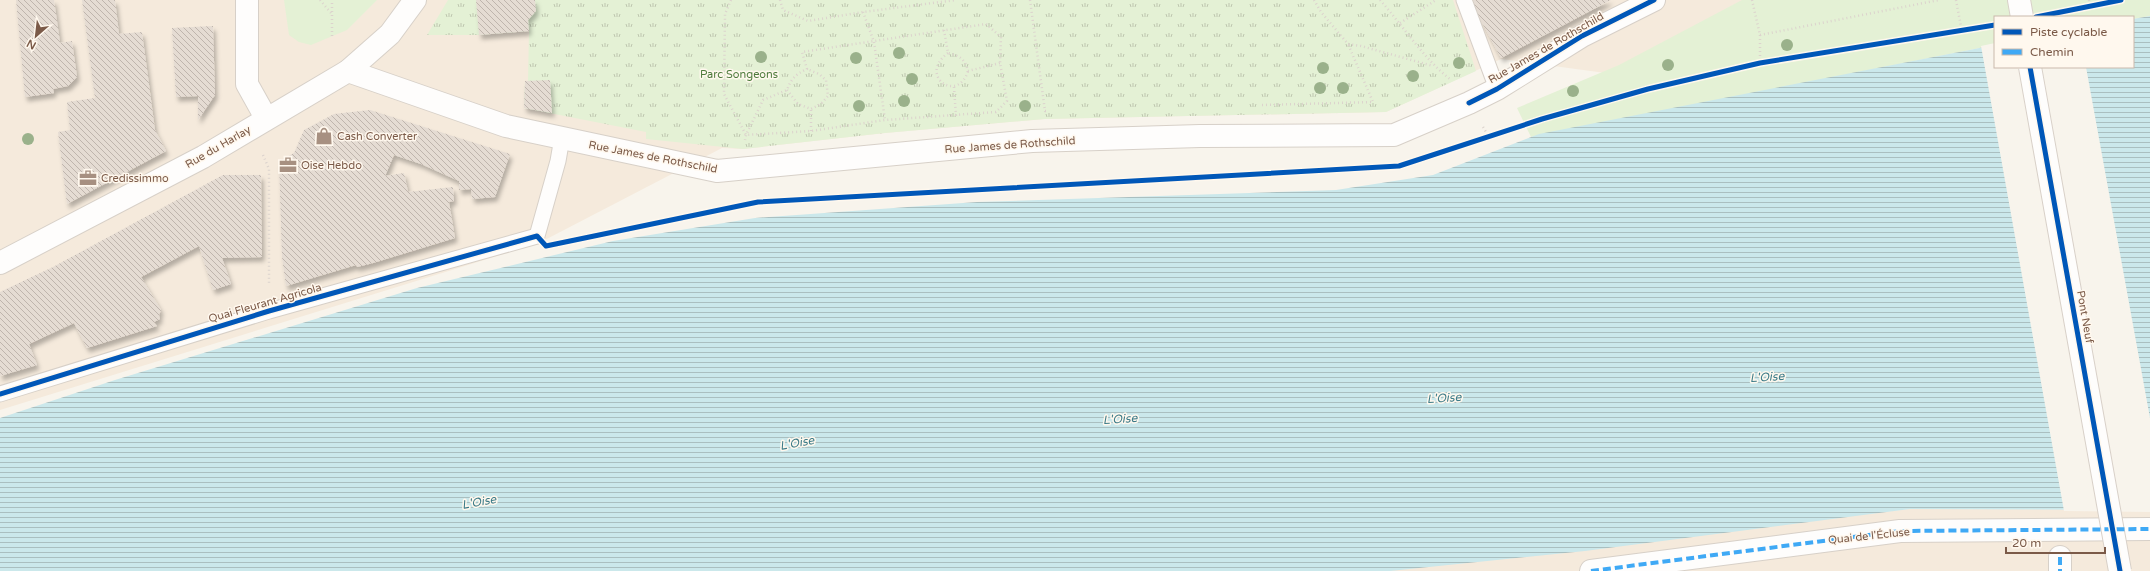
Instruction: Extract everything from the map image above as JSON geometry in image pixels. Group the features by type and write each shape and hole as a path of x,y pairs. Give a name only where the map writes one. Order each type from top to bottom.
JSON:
{"street":[{"path":"246,0 247,84 266,118"},
{"name":"Rue du Harlay","path":"0,263 203,157 266,118 348,71 390,34 415,0"},
{"name":"Rue James de Rothschild","path":"348,71 506,126 717,171 1032,141 1200,136 1394,135 1469,103 1497,88 1582,36 1654,0"},
{"path":"2019,0 2022,16"},
{"name":"Pont Neuf","path":"2030,68 2120,571"},
{"name":"Quai de l'Écluse","path":"1591,571 1900,531 2150,529"}],"lane":[{"path":"1464,0 1497,88"},
{"name":"Quai Fleurant Agricola","path":"0,394 269,311 538,236 558,161 562,138"}],"path":[{"path":"320,0 331,14"},
{"path":"332,0 332,36"},
{"path":"731,0 725,14 724,94 746,134"},
{"path":"780,0 783,10 808,22 863,12 956,0"},
{"path":"1030,0 1045,111 1053,111"},
{"path":"1260,105 1373,102 1348,44 1321,12 1314,0"},
{"path":"1380,0 1434,67 1453,82 1469,103"},
{"path":"1400,23 1436,0"},
{"path":"1752,0 1760,35 1760,63"},
{"path":"1760,35 1939,0"},
{"path":"1956,0 1962,32"},
{"path":"2090,0 2090,6"},
{"path":"863,12 874,42 885,120"},
{"path":"746,134 811,131 885,120 996,112 1007,101 1000,63 1001,37 986,24 802,52 807,69"},
{"path":"944,30 948,53"},
{"path":"1348,44 1434,67"},
{"path":"948,53 960,56 966,63 968,71 965,80 954,86 944,84 938,79 936,72 938,62 948,53"},
{"path":"968,71 1000,63"},
{"path":"787,90 798,104 811,109 821,104 828,96 826,80 819,74 807,69"},
{"path":"744,169 743,150 746,134 763,100 787,90 790,81 807,69"},
{"path":"954,86 956,116"},
{"path":"811,109 811,131"},
{"path":"269,169 269,311"}],"shaded area":[{"path":"0,0 2076,0 1635,77 1501,59 1386,112 1045,119 885,133 743,149 722,148 539,243 0,410"},
{"path":"1910,509 2150,510 2150,571 1367,571"}],"green space":[{"path":"284,0 377,0 347,30 311,45 299,42 289,35"},
{"name":"Parc Songeons","path":"448,0 1453,0 1476,71 1386,112 1045,119 885,133 743,149 646,139 646,132 524,108 525,81 528,81 529,31 479,35 427,35"},
{"path":"1742,0 2150,0 2150,16 2134,19 2134,16 1994,16 1994,45 1531,137 1517,108 1619,65"}],"water":[{"name":"L'Oise","path":"2150,16 2150,510 1910,509 1585,551 1390,571 0,571 0,418 115,380 417,288 613,241 755,218 977,202 1336,190 1433,175 1539,134 1994,45 1994,68 2134,68 2134,19"}],"pier":[{"path":"1994,43 1994,68 2086,68 2150,418 2150,512 2064,511 1981,46"}],"building":[{"path":"16,0 54,0 60,43 72,41 77,77 68,86 53,89 54,93 25,97"},
{"path":"82,0 115,0 119,34 142,32 155,130 166,151 67,204 58,132 70,130 67,102 95,98"},
{"path":"476,0 535,0 536,11 528,20 529,31 479,35"},
{"path":"1470,0 1611,0 1501,58"},
{"path":"213,26 215,95 198,120 198,96 176,97 172,28"},
{"path":"550,80 552,113 524,108 525,81"},
{"path":"370,110 510,154 495,197 472,199 471,189 459,190 459,181 421,164 394,155 385,176 404,173 408,192 453,187 454,201 449,202 455,238 373,263 357,267 356,265 286,286 282,257 279,161 294,153 304,130 334,114"},
{"path":"223,175 261,175 262,257 222,258 231,284 213,290 199,246 141,277 161,310 159,315 160,319 154,322 157,326 87,348 74,323 29,344 37,365 0,376 0,292 53,267"}],"marked path":[{"path":"1591,571 1900,531 2150,529"},
{"path":"2060,557 2060,571"}],"cycle path":[{"path":"1469,103 1497,89 1582,36 1654,0"},
{"path":"2041,16 2121,0"},
{"path":"0,394 269,311 537,236 546,246 758,202 1399,166 1542,119 1648,89 1760,63 1994,25"},
{"path":"2030,68 2120,571"}],"place":[{"name":"Cash Converter","path":"324,136"},
{"name":"Oise Hebdo","path":"288,165"},
{"name":"Credissimmo","path":"88,178"}]}
